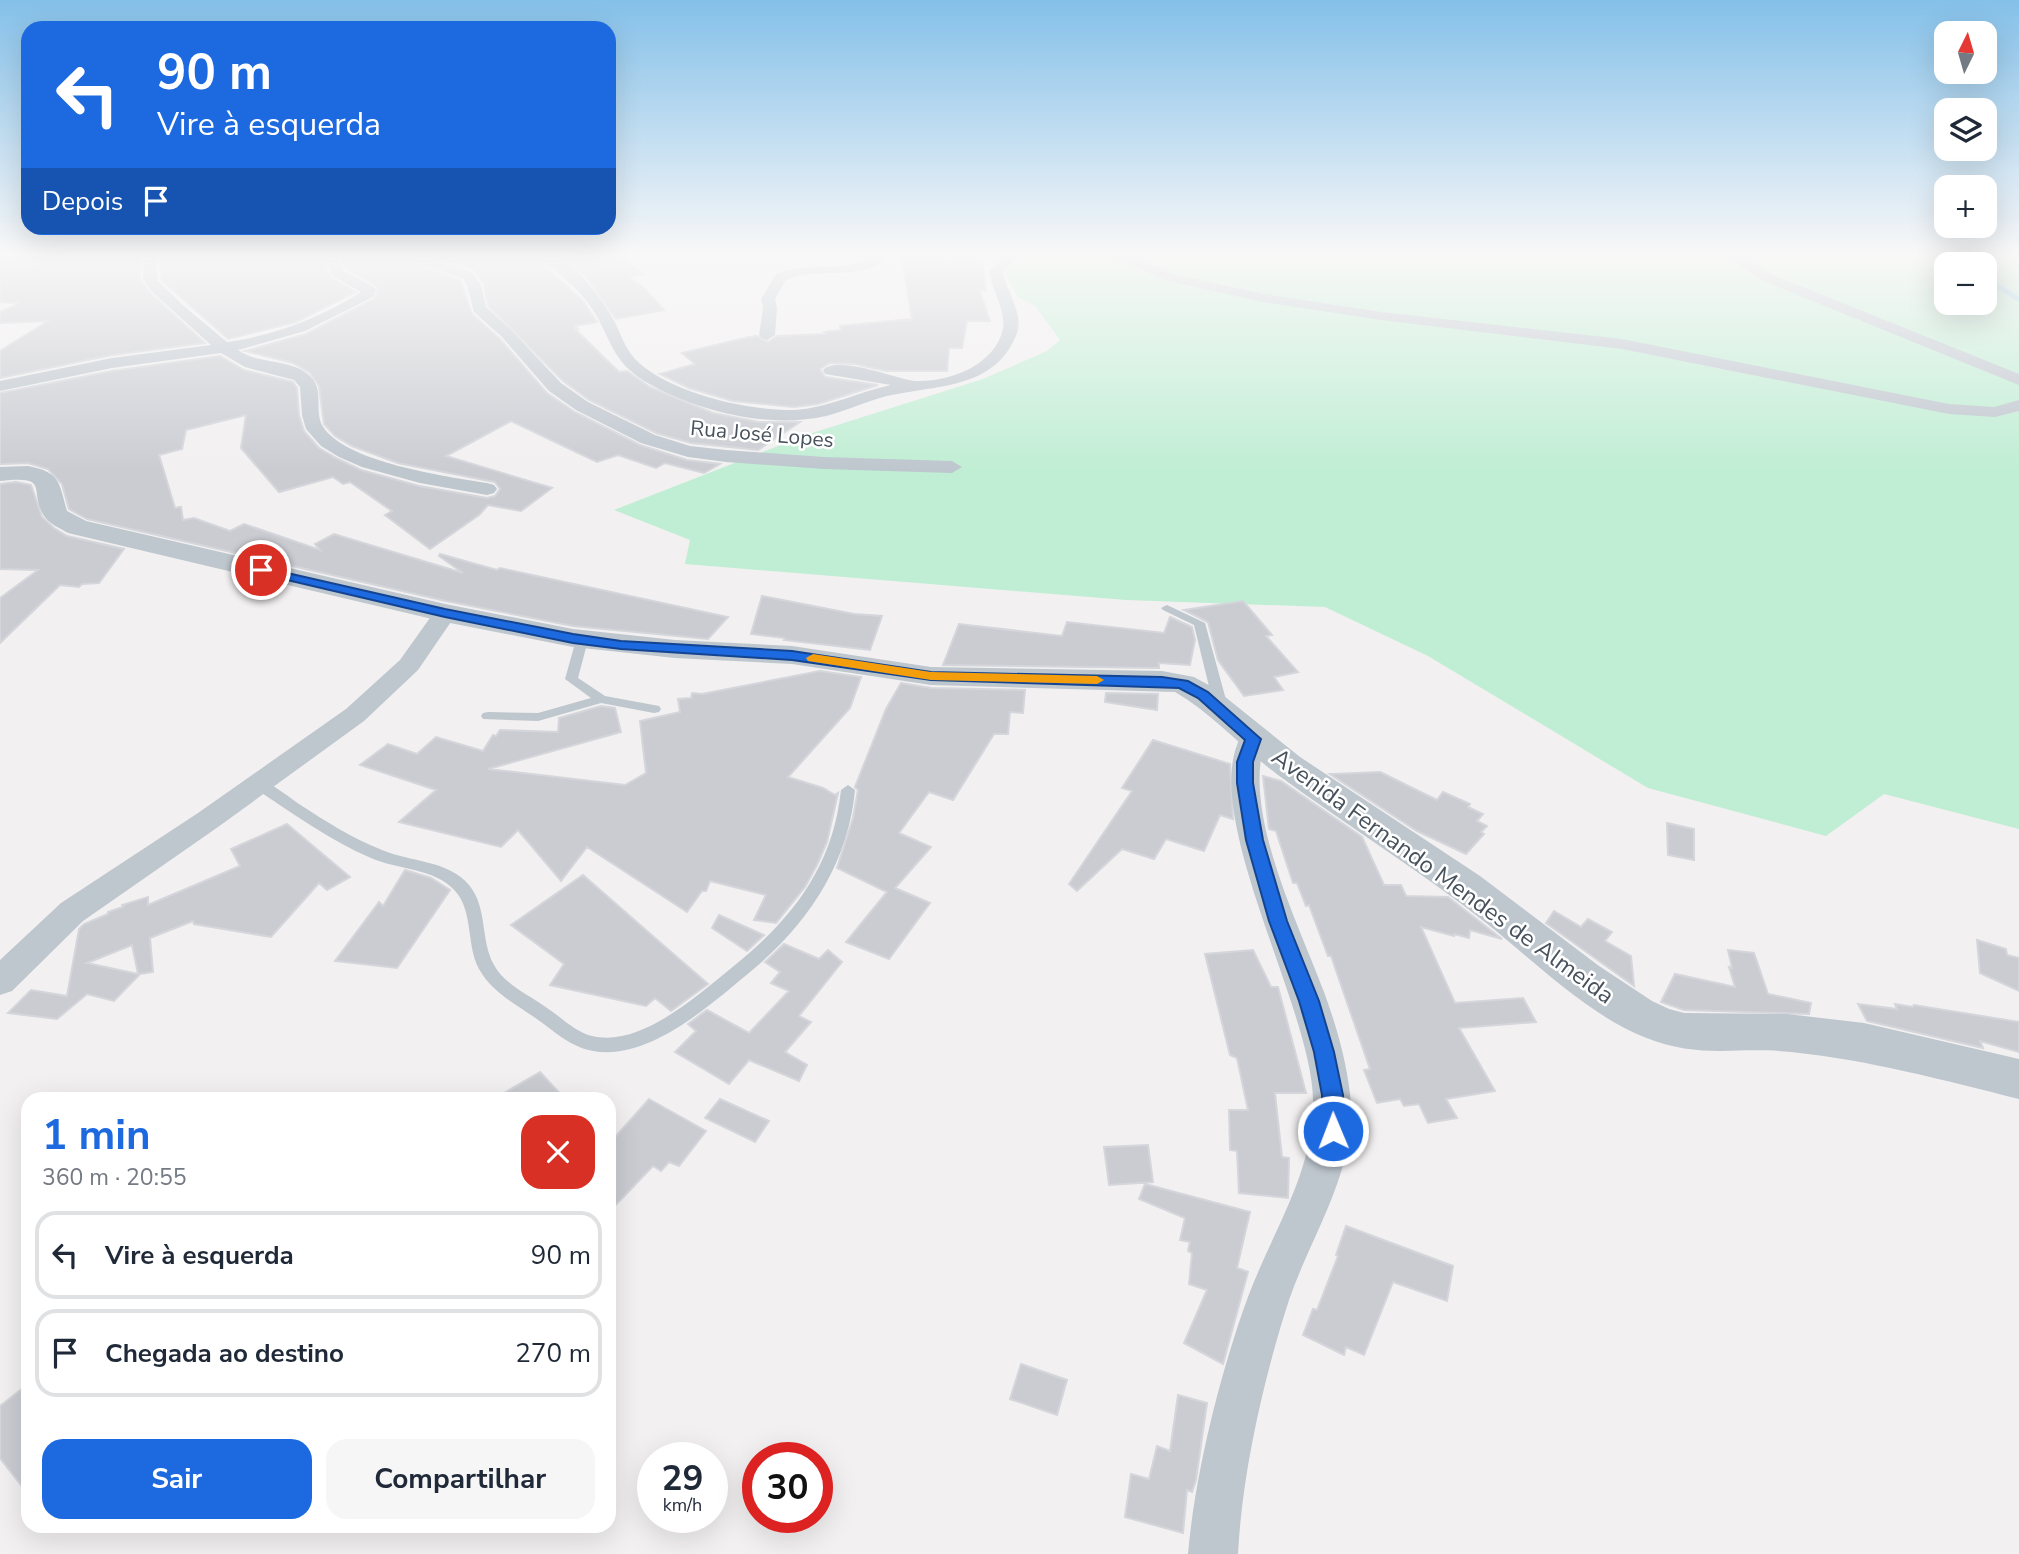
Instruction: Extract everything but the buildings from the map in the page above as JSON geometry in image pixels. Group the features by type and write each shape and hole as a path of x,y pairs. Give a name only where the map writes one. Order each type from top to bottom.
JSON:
{"street":[{"path":"200,326 248,363 285,370 307,381 311,388 309,417 322,439 345,455 408,474 487,489"},
{"path":"0,386 112,363 227,348 287,333 303,326"},
{"name":"Rua José Lopes","path":"498,326 555,387 582,406 648,439 688,452 837,464 952,467"},
{"path":"607,326 625,359 647,376 681,393 759,414 799,415 838,407 884,391 948,383 970,376 986,367 994,358 1011,326"},
{"path":"767,335 768,326"},
{"path":"1465,326 1614,343 1949,409 1995,412 2019,405"},
{"path":"1885,326 2019,380"},
{"path":"831,370 875,375 914,386"},
{"name":"Avenida Fernando Mendes de Almeida","path":"0,474 30,474 44,479 49,484 56,515 77,527 445,613 582,640 675,649 792,655 931,676 1162,681 1183,684 1203,695 1253,739 1466,886 1595,986 1637,1014 1658,1024 1684,1032 1787,1033 1836,1037 2019,1079"},
{"path":"0,981 72,912 258,784 386,690 409,665 445,613"},
{"path":"1213,1554 1224,1471 1252,1352 1275,1281 1324,1170 1333,1131 1332,1095 1324,1052 1309,1001 1278,921 1254,840 1245,783 1245,762 1253,739"}],"lane":[{"path":"1167,608 1199,623 1223,712"},
{"path":"582,640 571,678 601,699 654,709"},
{"path":"488,716 538,717 601,699"},
{"path":"258,784 354,844 377,855 454,880 466,891 473,905 480,949 485,965 493,976 505,988 577,1037 593,1044 612,1045 646,1035 675,1019 782,936 810,898 844,828 848,813 848,790"}],"green space":[{"path":"1049,326 2019,326 2019,829 1884,794 1826,836 1648,788 1428,656 1325,607 1126,600 685,564 690,540 614,510 809,434 983,379 1047,351 1060,340"}],"slow traffic":[{"path":"813,658 931,676 1097,680"}],"route":[{"path":"261,570 445,613 621,645 792,655 931,676 1162,681 1183,684 1203,695 1253,739 1245,762 1248,811 1265,881 1309,1001 1324,1052 1332,1095 1333,1131"}]}
